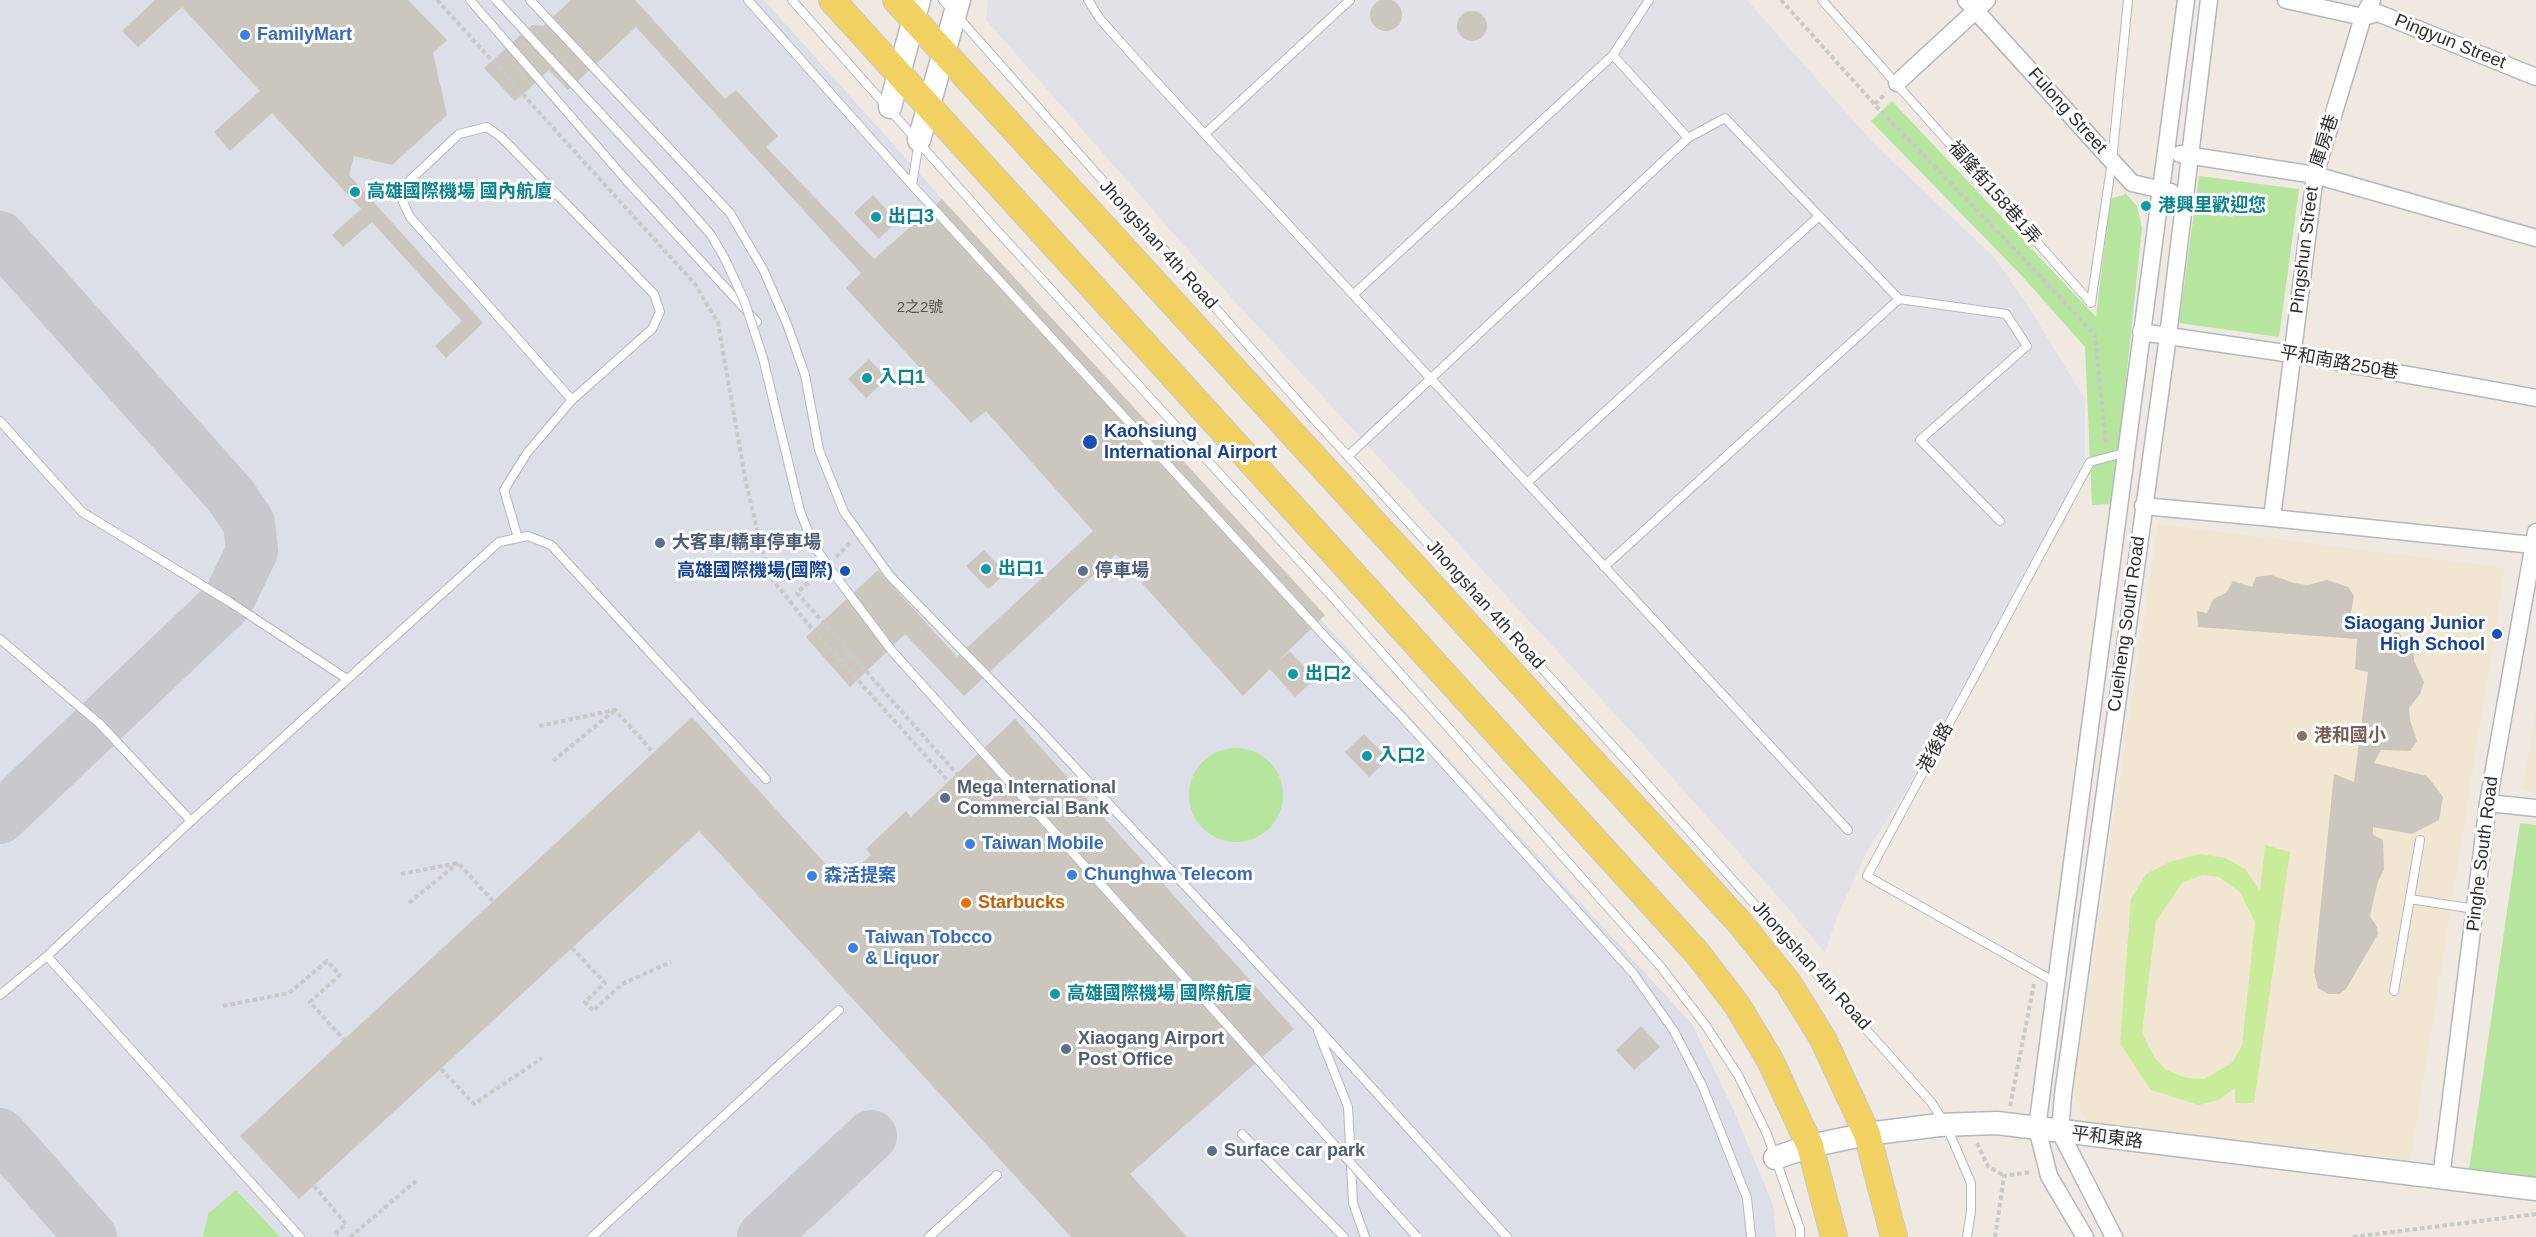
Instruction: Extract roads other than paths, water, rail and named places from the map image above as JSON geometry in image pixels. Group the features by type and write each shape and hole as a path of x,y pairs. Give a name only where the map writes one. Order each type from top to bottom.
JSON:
{"main road":[{"path":"832,0 930,105 1698,954 1737,1005 1770,1060 1809,1146 1834,1237"},
{"name":"Jhongshan 4th Road","path":"896,0 917,10 945,55 1740,923 1790,984 1823,1039 1867,1134 1894,1237"}],"street":[{"name":"Cueiheng South Road","path":"2085,1237 2048,1171 2037,1128 2124,453 2186,0"},
{"name":"Cueiheng South Road","path":"2060,1132 2063,1095 2168,336 2209,0"},
{"name":"Pingyun Street","path":"2286,0 2363,17 2378,13 2536,77"},
{"name":"庫房巷","path":"2167,152 2315,175 2363,17 2372,0"},
{"path":"1897,83 1976,4"},
{"name":"Fulong Street","path":"1976,4 2132,183 2184,194"},
{"path":"919,140 945,55 953,5"},
{"path":"890,107 917,10"},
{"name":"Pingshun Street","path":"2272,518 2315,175 2536,238"},
{"name":"平和南路250巷","path":"2141,332 2292,354 2536,398"},
{"path":"2143,506 2535,538"},
{"name":"Pinghe South Road","path":"2441,1178 2488,803 2535,538"},
{"path":"2488,803 2536,808"},
{"name":"平和東路","path":"1775,1158 1809,1146 1867,1134 1946,1125 1997,1123 2525,1187"},
{"path":"2060,1132 2114,1237"},
{"path":"2525,1187 2536,1202"}],"lane":[{"path":"470,0 627,181 757,322"},
{"path":"496,0 711,235 744,300 763,358 800,511 813,544 831,570 892,651 1417,1237"},
{"path":"530,0 730,213 763,269 787,324 805,375 819,450 844,513 890,576 931,621 1042,732 1315,1025 1507,1237"},
{"path":"748,0 912,185 1403,718 1633,973 1674,1031 1702,1085 1747,1198 1751,1237"},
{"path":"792,0 1661,967 1706,1026 1738,1075 1767,1134 1800,1229 1800,1237"},
{"path":"1088,0 1100,19 1848,830"},
{"path":"1206,133 1350,0"},
{"path":"1354,294 1613,55 1649,0"},
{"name":"福隆街158巷1弄","path":"1822,0 2091,303 2112,161"},
{"path":"2112,161 2126,2"},
{"name":"Jhongshan 4th Road","path":"953,5 1065,142 1931,1102 1946,1125 1971,1183 1971,1210 1967,1237"},
{"path":"1613,55 1688,138"},
{"path":"1348,456 1688,138 1725,118 1899,299 2006,314 2027,346 1920,440 2000,521"},
{"path":"518,538 504,490 527,453 572,400 652,329 660,312 654,294 501,137 487,128 459,134 406,184 403,202 410,217 572,400"},
{"path":"912,185 919,140"},
{"path":"1528,482 1818,217"},
{"path":"1604,567 1899,299"},
{"path":"0,421 82,512 228,601 347,679"},
{"name":"港後路","path":"2055,982 1867,876 2090,462 2124,453"},
{"path":"0,995 47,956 191,821 500,542 528,536 551,545 766,779"},
{"path":"0,639 100,724 191,821"},
{"path":"2394,991 2420,840"},
{"path":"2410,899 2476,909"},
{"path":"47,956 300,1237"},
{"path":"592,1237 838,1010"},
{"path":"1315,1025 1348,1107 1353,1203 1365,1237"},
{"path":"1242,1134 1344,1237"},
{"path":"929,1237 998,1175"}],"place":[{"name":"FamilyMart","path":"245,35"},
{"name":"高雄國際機場 國內航廈","path":"355,192"},
{"name":"港興里歡迎您","path":"2146,206"},
{"name":"出口3","path":"876,217"},
{"name":"入口1","path":"867,378"},
{"name":"Kaohsiung International Airport","path":"1090,442"},
{"name":"大客車/轎車停車場","path":"660,543"},
{"name":"出口1","path":"986,569"},
{"name":"高雄國際機場(國際)","path":"845,571"},
{"name":"停車場","path":"1083,571"},
{"name":"Siaogang Junior High School","path":"2497,634"},
{"name":"出口2","path":"1293,674"},
{"name":"港和國小","path":"2302,736"},
{"name":"入口2","path":"1367,756"},
{"name":"Mega International Commercial Bank","path":"945,798"},
{"name":"Taiwan Mobile","path":"970,844"},
{"name":"Chunghwa Telecom","path":"1072,875"},
{"name":"森活提案","path":"812,876"},
{"name":"Starbucks","path":"966,903"},
{"name":"Taiwan Tobcco & Liquor","path":"853,948"},
{"name":"高雄國際機場 國際航廈","path":"1055,994"},
{"name":"Xiaogang Airport Post Office","path":"1066,1049"},
{"name":"Surface car park","path":"1212,1151"}]}
